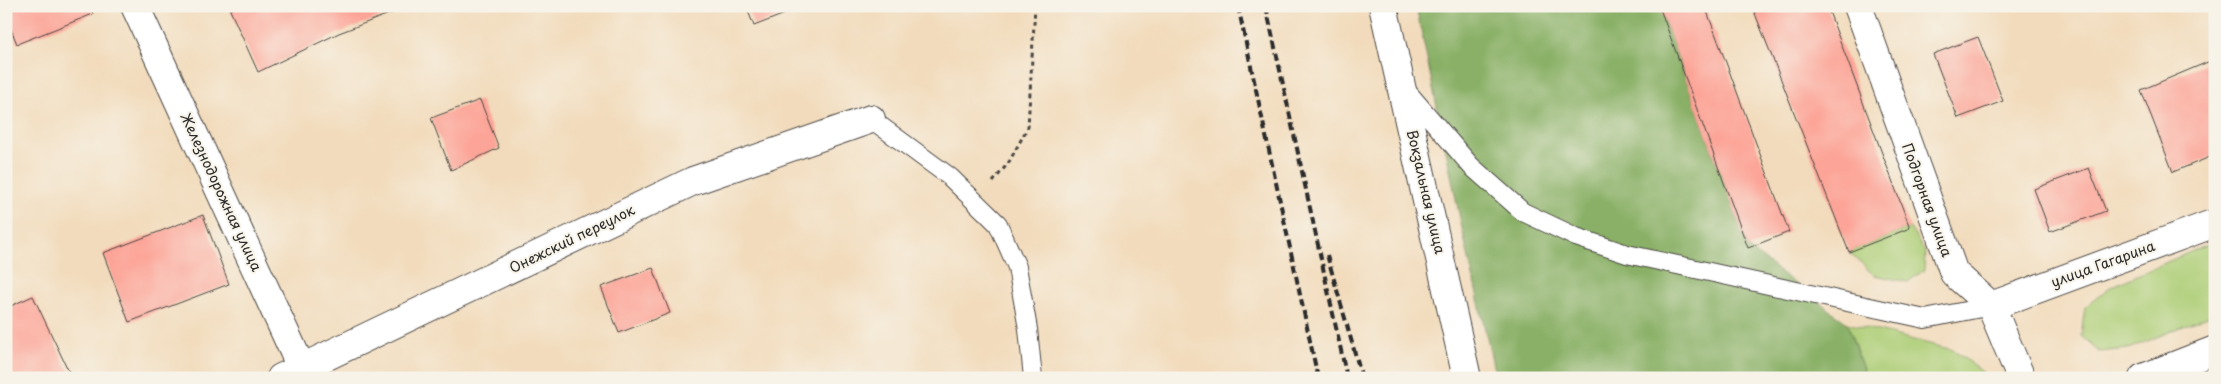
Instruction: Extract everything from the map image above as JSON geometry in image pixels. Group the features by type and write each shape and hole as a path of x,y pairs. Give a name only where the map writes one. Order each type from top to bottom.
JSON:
{"street":[{"name":"Железнодорожная улица","path":"135,6 297,375"},
{"name":"Вокзальная улица","path":"1383,6 1467,378"},
{"name":"Подгорная улица","path":"1858,6 1954,273 1991,306 2021,378"},
{"name":"Онежский переулок","path":"297,375 693,181 871,119"},
{"name":"улица Гагарина","path":"1991,306 2215,223"},
{"path":"2143,378 2215,350"}],"lane":[{"path":"1402,86 1471,166 1522,212 1576,237 1627,254 1925,319 1991,306"},
{"path":"871,119 950,176 998,224 1017,267 1028,329 1032,378"}],"path":[{"path":"976,202 1009,162 1028,127 1035,6"}],"green space":[{"path":"1416,6 1659,6 1748,248 1847,323 1866,378 1496,378 1463,233"},
{"path":"1910,228 1925,252 1924,270 1908,282 1874,275 1849,252"},
{"path":"2215,241 2215,313 2128,349 2099,352 2081,336 2085,307 2110,287"},
{"path":"1847,323 1953,350 1985,374 1987,378 1866,378"}],"building":[{"path":"6,6 90,6 93,14 17,44 6,17"},
{"path":"237,6 391,6 394,12 339,33 258,72 230,10"},
{"path":"746,6 805,6 754,26"},
{"path":"1659,6 1705,6 1789,232 1748,248"},
{"path":"1752,6 1827,6 1910,228 1849,252"},
{"path":"1978,37 2003,101 1958,118 1933,54"},
{"path":"2215,59 2215,155 2173,172 2141,90"},
{"path":"480,100 499,148 451,170 431,118"},
{"path":"2089,168 2106,211 2050,232 2034,189"},
{"path":"203,215 229,284 129,322 103,253"},
{"path":"653,268 670,313 619,333 601,287"},
{"path":"33,296 70,374 61,378 6,378 6,308"}],"railway":[{"path":"1238,6 1318,378"},
{"path":"1266,6 1347,378"},
{"path":"1327,255 1362,378"}]}
